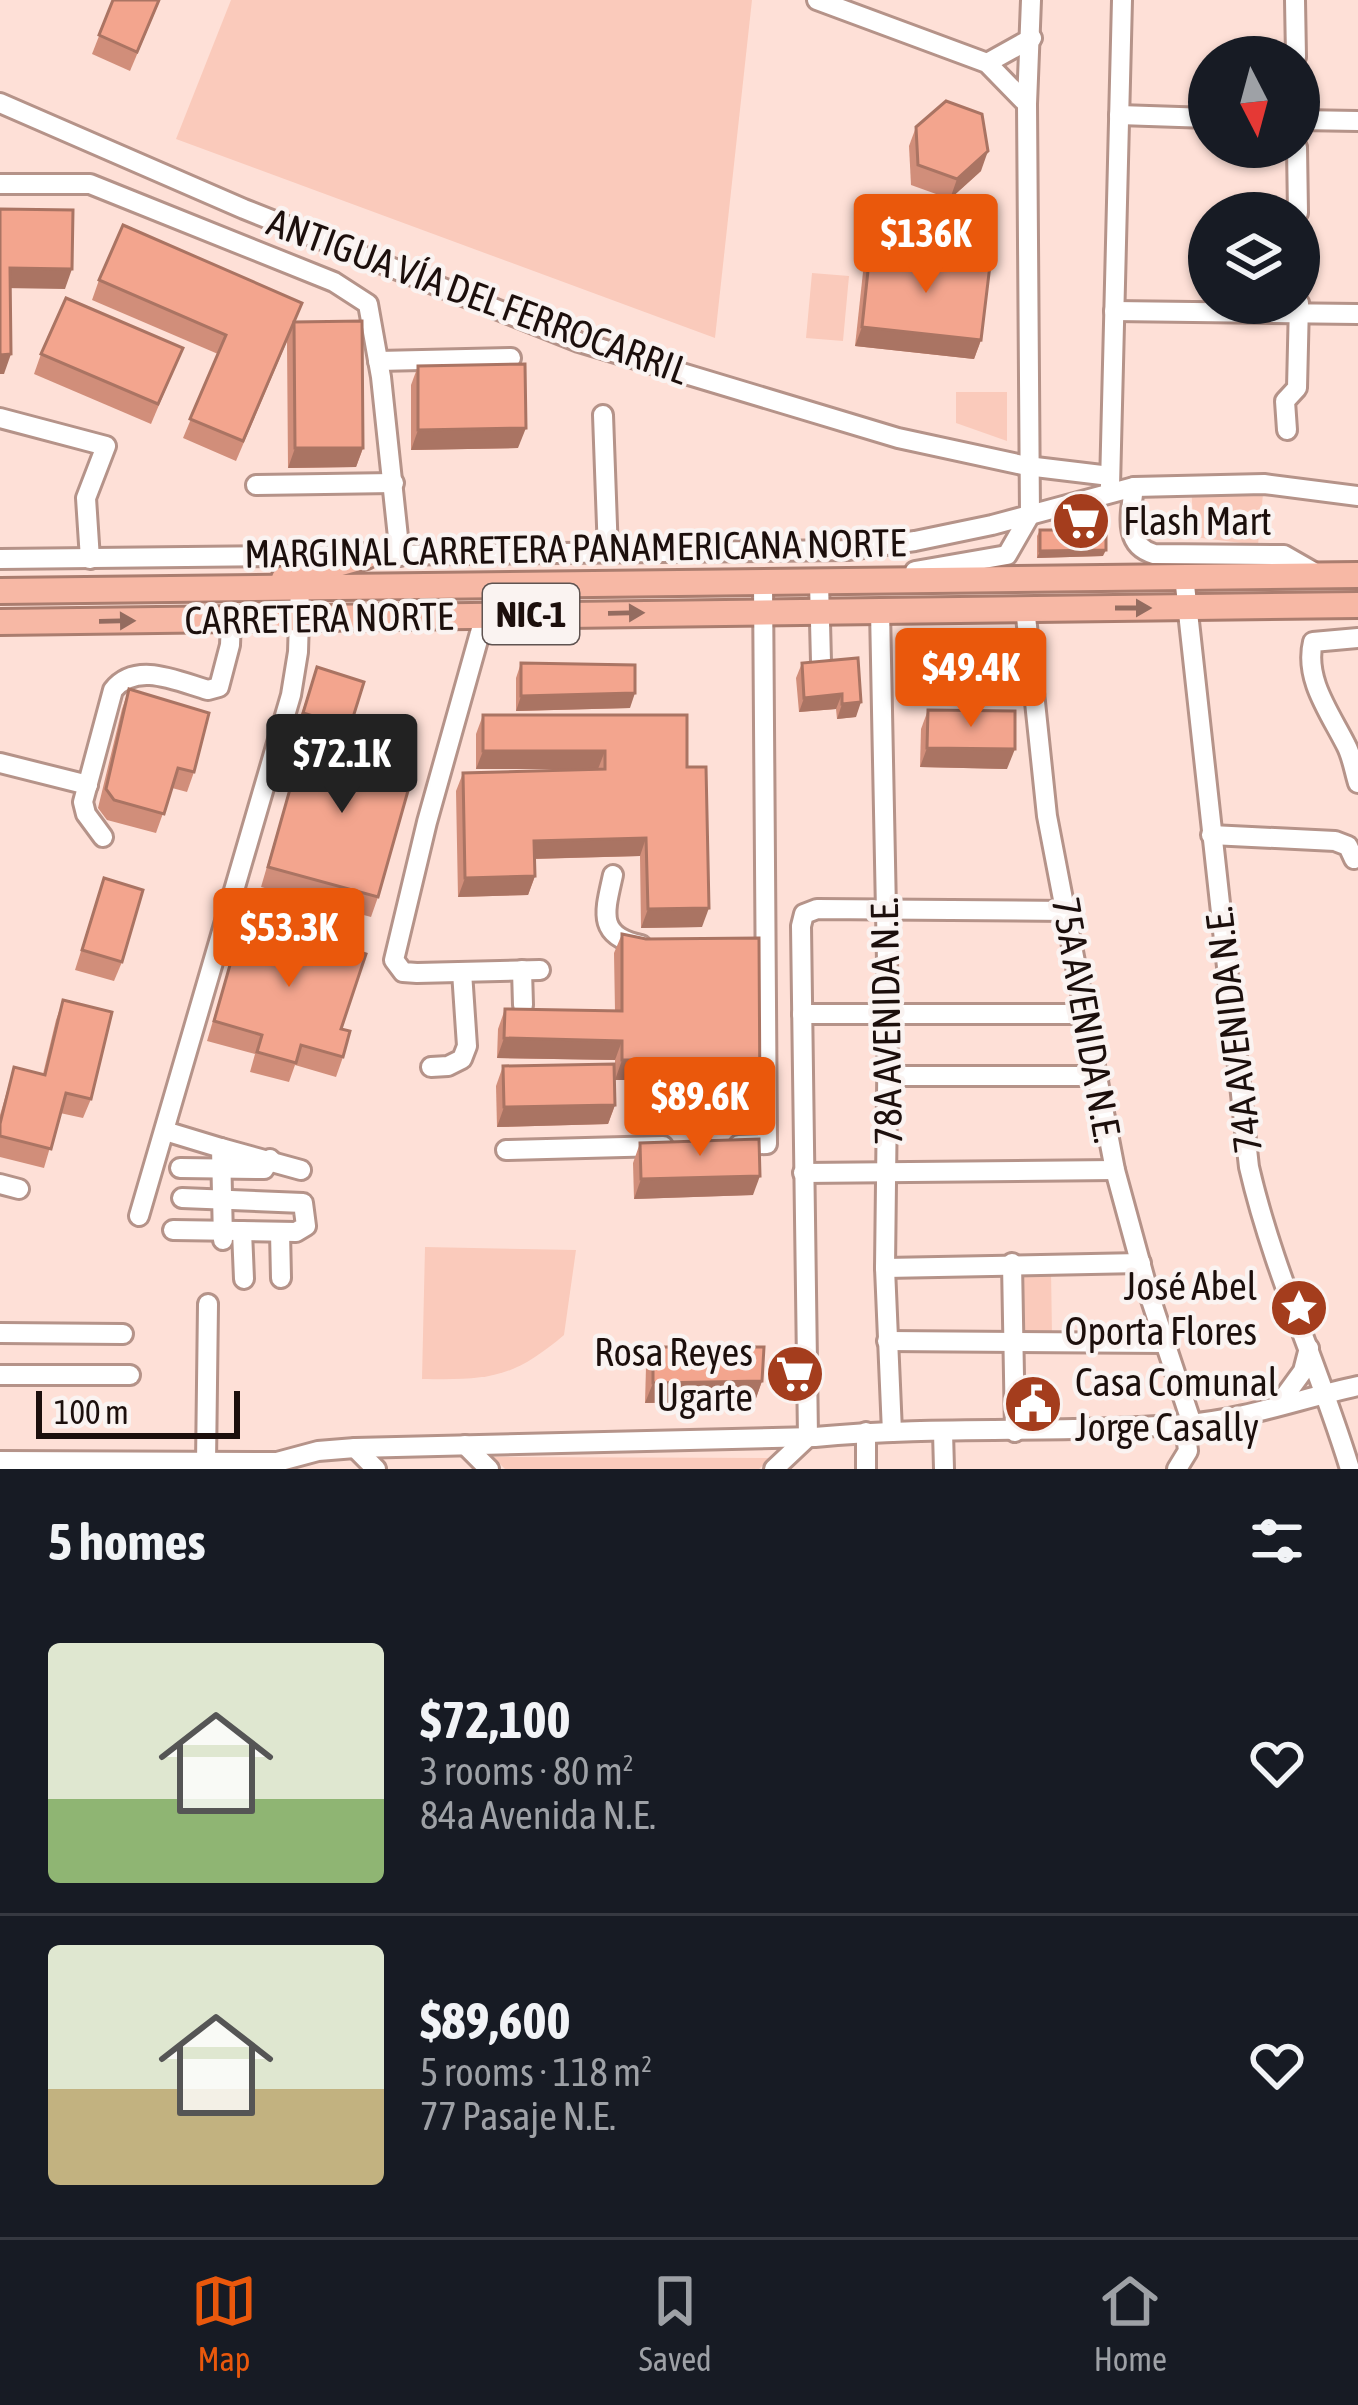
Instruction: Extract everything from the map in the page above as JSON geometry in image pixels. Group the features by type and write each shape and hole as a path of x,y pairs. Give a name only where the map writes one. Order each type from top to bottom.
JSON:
{"highway":[{"path":"259,586 366,556"},
{"name":"CARRETERA NORTE","path":"0,591 1358,575"},
{"name":"CARRETERA NORTE","path":"0,622 1358,605"}],"street":[{"path":"818,0 858,8 986,63 1027,104"},
{"path":"858,581 1007,555 1030,515 1027,104 1031,0"},
{"path":"1110,484 1122,0"},
{"path":"1295,0 1296,36"},
{"path":"986,63 1031,38"},
{"name":"ANTIGUA VÍA DEL FERROCARRIL","path":"0,103 244,209 579,342 898,438 1110,484"},
{"path":"1119,116 1188,118"},
{"path":"1320,121 1358,122"},
{"path":"0,184 90,184 334,282 368,304 379,361 400,556"},
{"path":"1114,311 1188,310"},
{"path":"1320,310 1358,314"},
{"path":"1287,430 1285,401 1297,388 1299,324"},
{"path":"379,361 511,358"},
{"path":"603,415 608,553"},
{"path":"0,418 106,446 86,498 89,559"},
{"path":"256,485 394,483"},
{"name":"MARGINAL CARRETERA PANAMERICANA NORTE","path":"0,560 848,550 915,541 1030,515 1110,484 1274,485 1358,496"},
{"path":"1133,487 1130,522 1133,541 1142,551 1284,555 1319,575"},
{"name":"74A AVENIDA N.E.","path":"1184,576 1249,1167 1265,1238 1326,1393 1350,1469"},
{"path":"819,582 821,662"},
{"path":"719,1145 767,1144 763,583"},
{"path":"139,1216 291,695 300,586"},
{"name":"75A AVENIDA N.E.","path":"1025,607 1048,816 1115,1170 1189,1424 1187,1462"},
{"name":"78A AVENIDA N.E.","path":"880,610 888,1012 887,1341 892,1432"},
{"path":"485,615 394,960 404,971 531,970 523,1005"},
{"path":"104,837 86,814 83,802 113,690 123,678 149,675 208,690 219,687 231,620"},
{"path":"1358,638 1313,642 1310,656 1323,707 1348,748 1358,783"},
{"path":"0,763 88,785"},
{"path":"1210,835 1335,841 1348,846 1354,859"},
{"path":"613,874 605,912 610,932 617,940 660,945"},
{"path":"774,1469 808,1437 804,914 817,908 1068,911"},
{"path":"227,910 351,945"},
{"path":"744,944 765,944"},
{"path":"431,1067 462,1059 467,1046 462,972"},
{"path":"802,1014 1087,1014"},
{"path":"888,1076 1099,1076"},
{"path":"165,1131 222,1158"},
{"path":"506,1150 672,1146"},
{"path":"222,1158 229,1236 244,1279"},
{"path":"180,1168 222,1158 269,1159 301,1170"},
{"path":"803,1173 1115,1170"},
{"path":"173,1230 229,1236 302,1231 307,1213 303,1204 182,1198"},
{"path":"280,1232 281,1278"},
{"path":"1012,1263 1015,1432"},
{"path":"886,1268 1141,1263"},
{"path":"206,1463 208,1304"},
{"path":"0,1333 123,1334"},
{"path":"1280,1404 1303,1371 1305,1339"},
{"path":"887,1341 1167,1343"},
{"path":"0,1376 130,1375"},
{"path":"0,1461 277,1462 293,1455 318,1460 356,1448 1189,1424 1358,1386"},
{"path":"866,1432 866,1469"},
{"path":"943,1432 944,1469"},
{"path":"465,1445 489,1469"},
{"path":"356,1448 376,1469"}],"shaded area":[{"path":"231,0 752,0 715,338 176,139"},
{"path":"812,273 849,276 843,341 806,338"},
{"path":"956,392 1007,392 1007,441 956,423"},
{"path":"1191,484 1264,484 1258,545 1194,537"},
{"path":"425,1247 576,1250 564,1335 529,1361 499,1374 422,1379"},
{"path":"1051,1270 1052,1335 1016,1335 1015,1271"},
{"path":"493,1457 771,1458 759,1469 505,1469"}],"building":[{"path":"113,0 159,0 137,52 99,35"},
{"path":"946,101 982,114 988,151 957,179 918,165 916,127"},
{"path":"0,209 73,210 72,269 10,268 11,354 0,355"},
{"path":"123,225 302,303 243,441 190,419 226,335 99,280"},
{"path":"870,252 990,265 981,340 862,327"},
{"path":"66,298 183,348 158,404 41,354"},
{"path":"362,321 363,448 295,448 294,322"},
{"path":"525,364 526,428 418,430 418,366"},
{"path":"1098,506 1098,529 1106,529 1106,550 1040,551 1040,530 1069,530 1068,513"},
{"path":"858,658 861,702 842,704 842,694 804,698 802,663"},
{"path":"521,663 635,665 635,693 521,696"},
{"path":"317,667 364,682 350,727 303,713"},
{"path":"129,689 209,713 194,772 178,768 164,814 114,800 106,789"},
{"path":"928,710 1015,711 1015,749 927,748"},
{"path":"483,715 687,715 687,767 706,767 709,908 648,909 646,838 534,841 535,876 465,878 463,773 605,769 605,751 483,751"},
{"path":"305,736 415,766 378,897 268,867"},
{"path":"104,878 143,890 122,962 82,950"},
{"path":"244,916 366,954 341,1029 350,1031 343,1057 301,1045 296,1063 257,1052 262,1035 214,1021"},
{"path":"622,934 646,939 759,938 760,1104 648,1104 648,1060 622,1060 622,1041 504,1038 505,1009 622,1011"},
{"path":"63,1000 112,1012 91,1099 66,1093 51,1149 0,1136 14,1067 45,1075"},
{"path":"614,1064 615,1105 504,1107 503,1066"},
{"path":"759,1139 760,1176 641,1179 640,1143"},
{"path":"653,1347 764,1347 762,1381 653,1383"}],"place":[{"name":"Flash Mart","path":"1081,521"},
{"name":"José Abel Oporta Flores","path":"1299,1308"},
{"name":"Rosa Reyes Ugarte","path":"795,1374"},
{"name":"Casa Comunal Jorge Casally","path":"1033,1404"}]}
